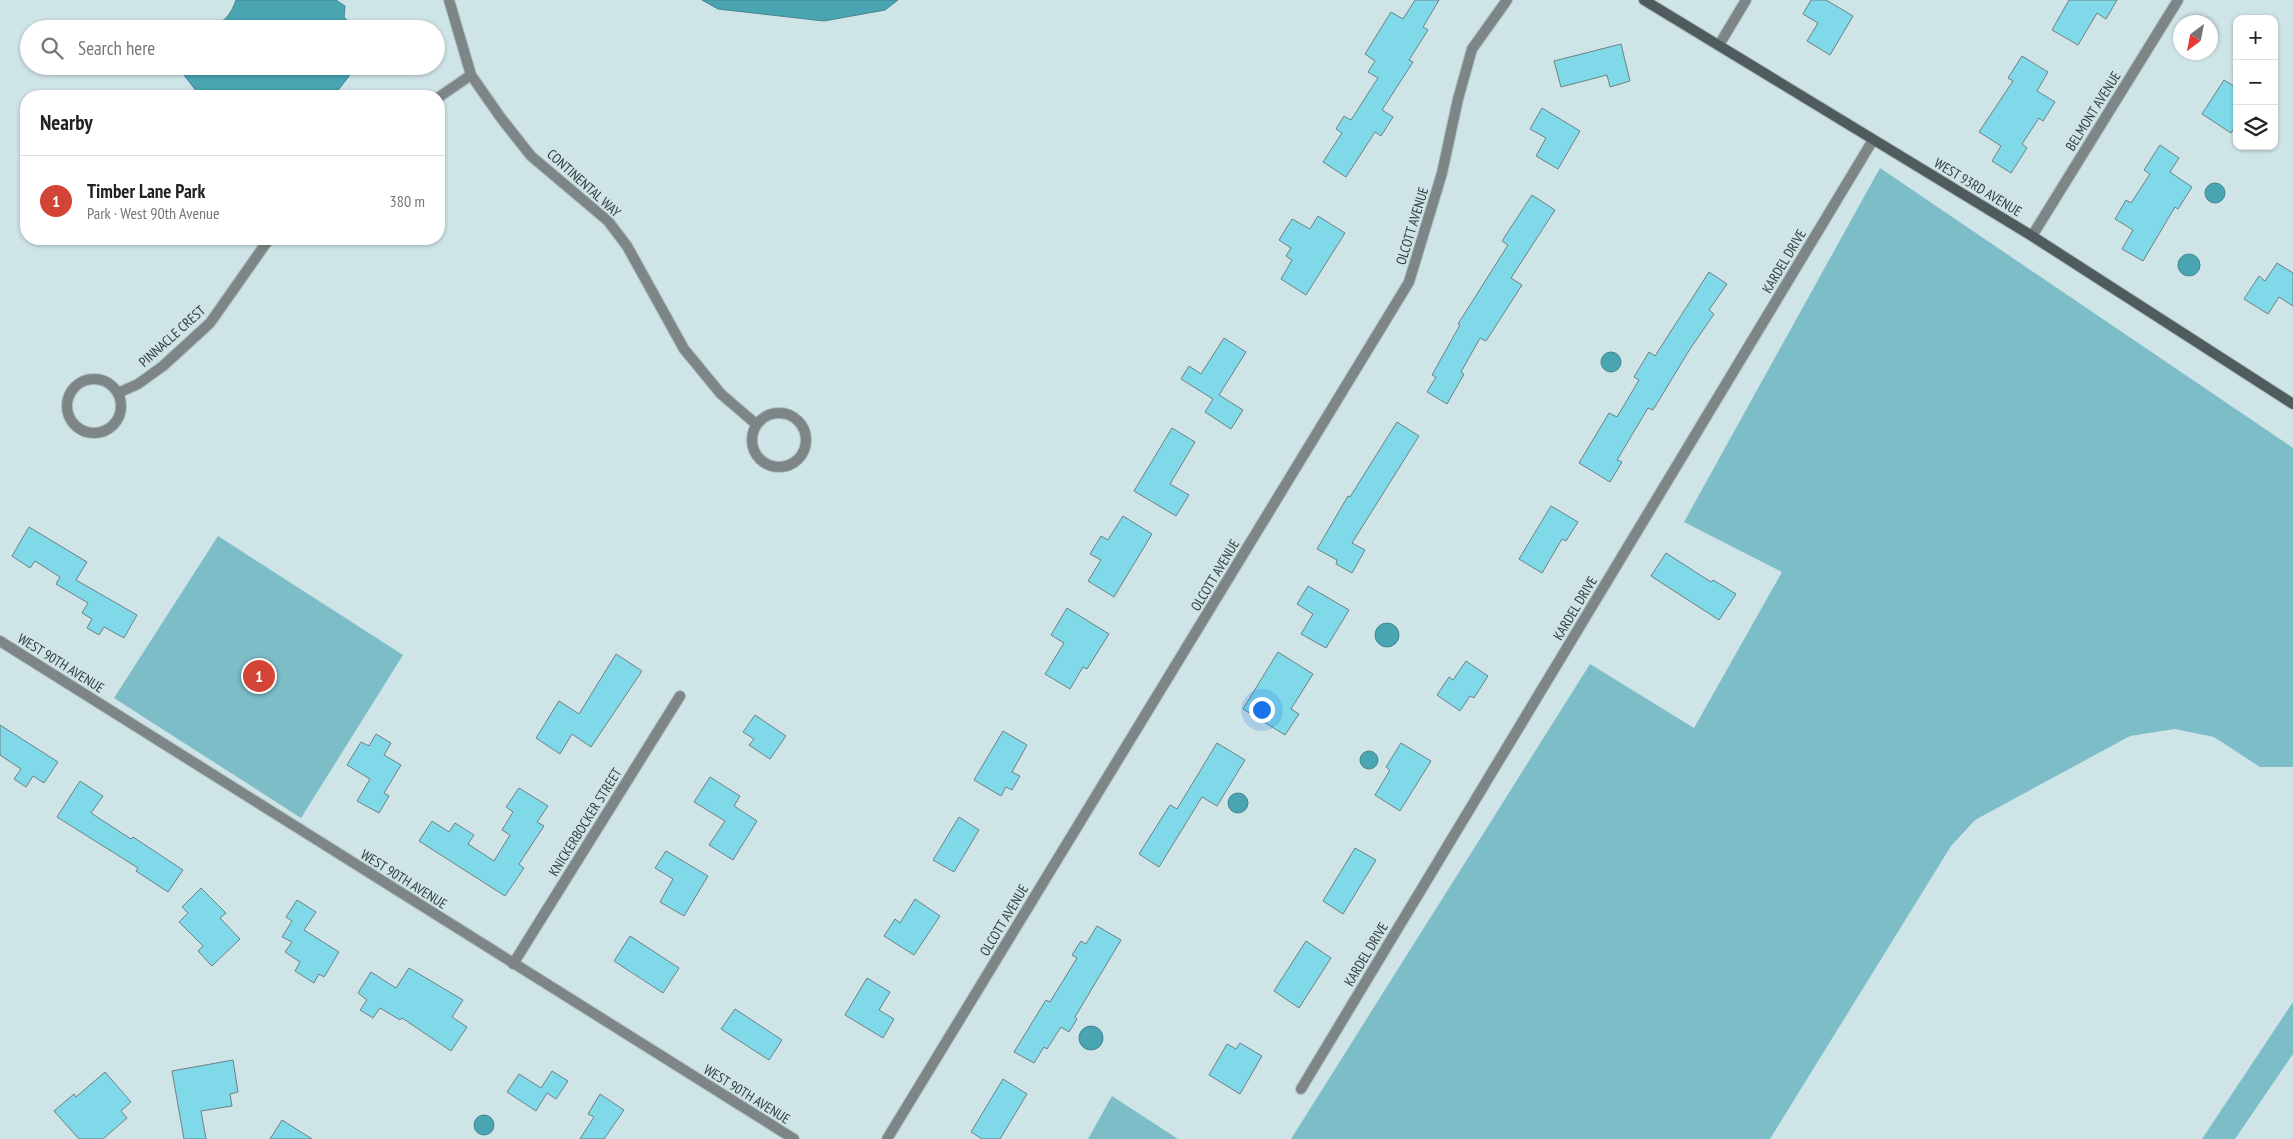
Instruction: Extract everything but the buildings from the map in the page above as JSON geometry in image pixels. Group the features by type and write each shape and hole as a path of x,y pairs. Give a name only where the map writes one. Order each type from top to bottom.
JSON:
{"street":[{"name":"CONTINENTAL WAY","path":"449,0 471,75 501,118 531,156 608,221 628,246 684,350 721,394 756,424"},
{"name":"OLCOTT AVENUE","path":"887,1139 1410,282 1442,173 1458,98 1472,49 1508,0"},
{"name":"WEST 93RD AVENUE","path":"1644,0 2032,236 2293,404"},
{"path":"1719,45 1746,0"},
{"name":"BELMONT AVENUE","path":"2032,236 2178,0"},
{"path":"445,92 471,75"},
{"name":"KARDEL DRIVE","path":"1301,1090 1873,140"},
{"name":"PINNACLE CREST","path":"118,393 138,384 163,366 210,323 265,245"},
{"path":"86,379 104,380 112,385 118,393 121,410 119,419 106,431 97,434 80,430 68,416 67,398 71,390 86,379"},
{"path":"771,413 790,414 803,426 806,434 804,452 791,465 773,467 764,463 753,450 752,432 756,424 771,413"},
{"name":"WEST 90TH AVENUE","path":"0,640 794,1139"},
{"name":"KNICKERBOCKER STREET","path":"513,964 680,696"}],"shaded area":[{"path":"236,0 336,0 345,6 344,17 347,20 223,20 232,10"},
{"path":"702,0 898,0 885,10 824,21 718,9"},
{"path":"184,75 350,75 337,90 195,90"},
{"path":"1880,168 2293,448 2293,767 2260,767 2214,737 2175,729 2130,736 1975,820 1951,846 1770,1139 1291,1139 1590,664 1694,728 1782,572 1684,522"},
{"path":"2215,183 2222,186 2225,193 2222,200 2215,203 2208,200 2205,193 2208,186"},
{"path":"2189,254 2199,261 2200,265 2193,275 2189,276 2179,269 2178,265 2185,255"},
{"path":"1611,352 1618,355 1621,362 1618,369 1611,372 1604,369 1601,362 1604,355"},
{"path":"218,536 403,655 301,818 114,698"},
{"path":"1387,623 1395,627 1399,635 1395,643 1387,647 1379,643 1375,635 1379,627"},
{"path":"1365,751 1373,751 1378,756 1376,767 1365,769 1360,764 1360,756"},
{"path":"1238,793 1245,796 1248,803 1245,810 1238,813 1231,810 1228,803 1231,796"},
{"path":"2293,1002 2293,1054 2235,1139 2202,1139"},
{"path":"1091,1026 1096,1027 1102,1033 1102,1043 1096,1049 1091,1050 1086,1049 1080,1043 1079,1038 1080,1033 1086,1027"},
{"path":"1112,1096 1178,1139 1088,1139"},
{"path":"484,1115 491,1118 494,1125 491,1132 484,1135 477,1132 474,1125 477,1118"}],"place":[{"name":"Timber Lane Park","path":"259,676"}]}
